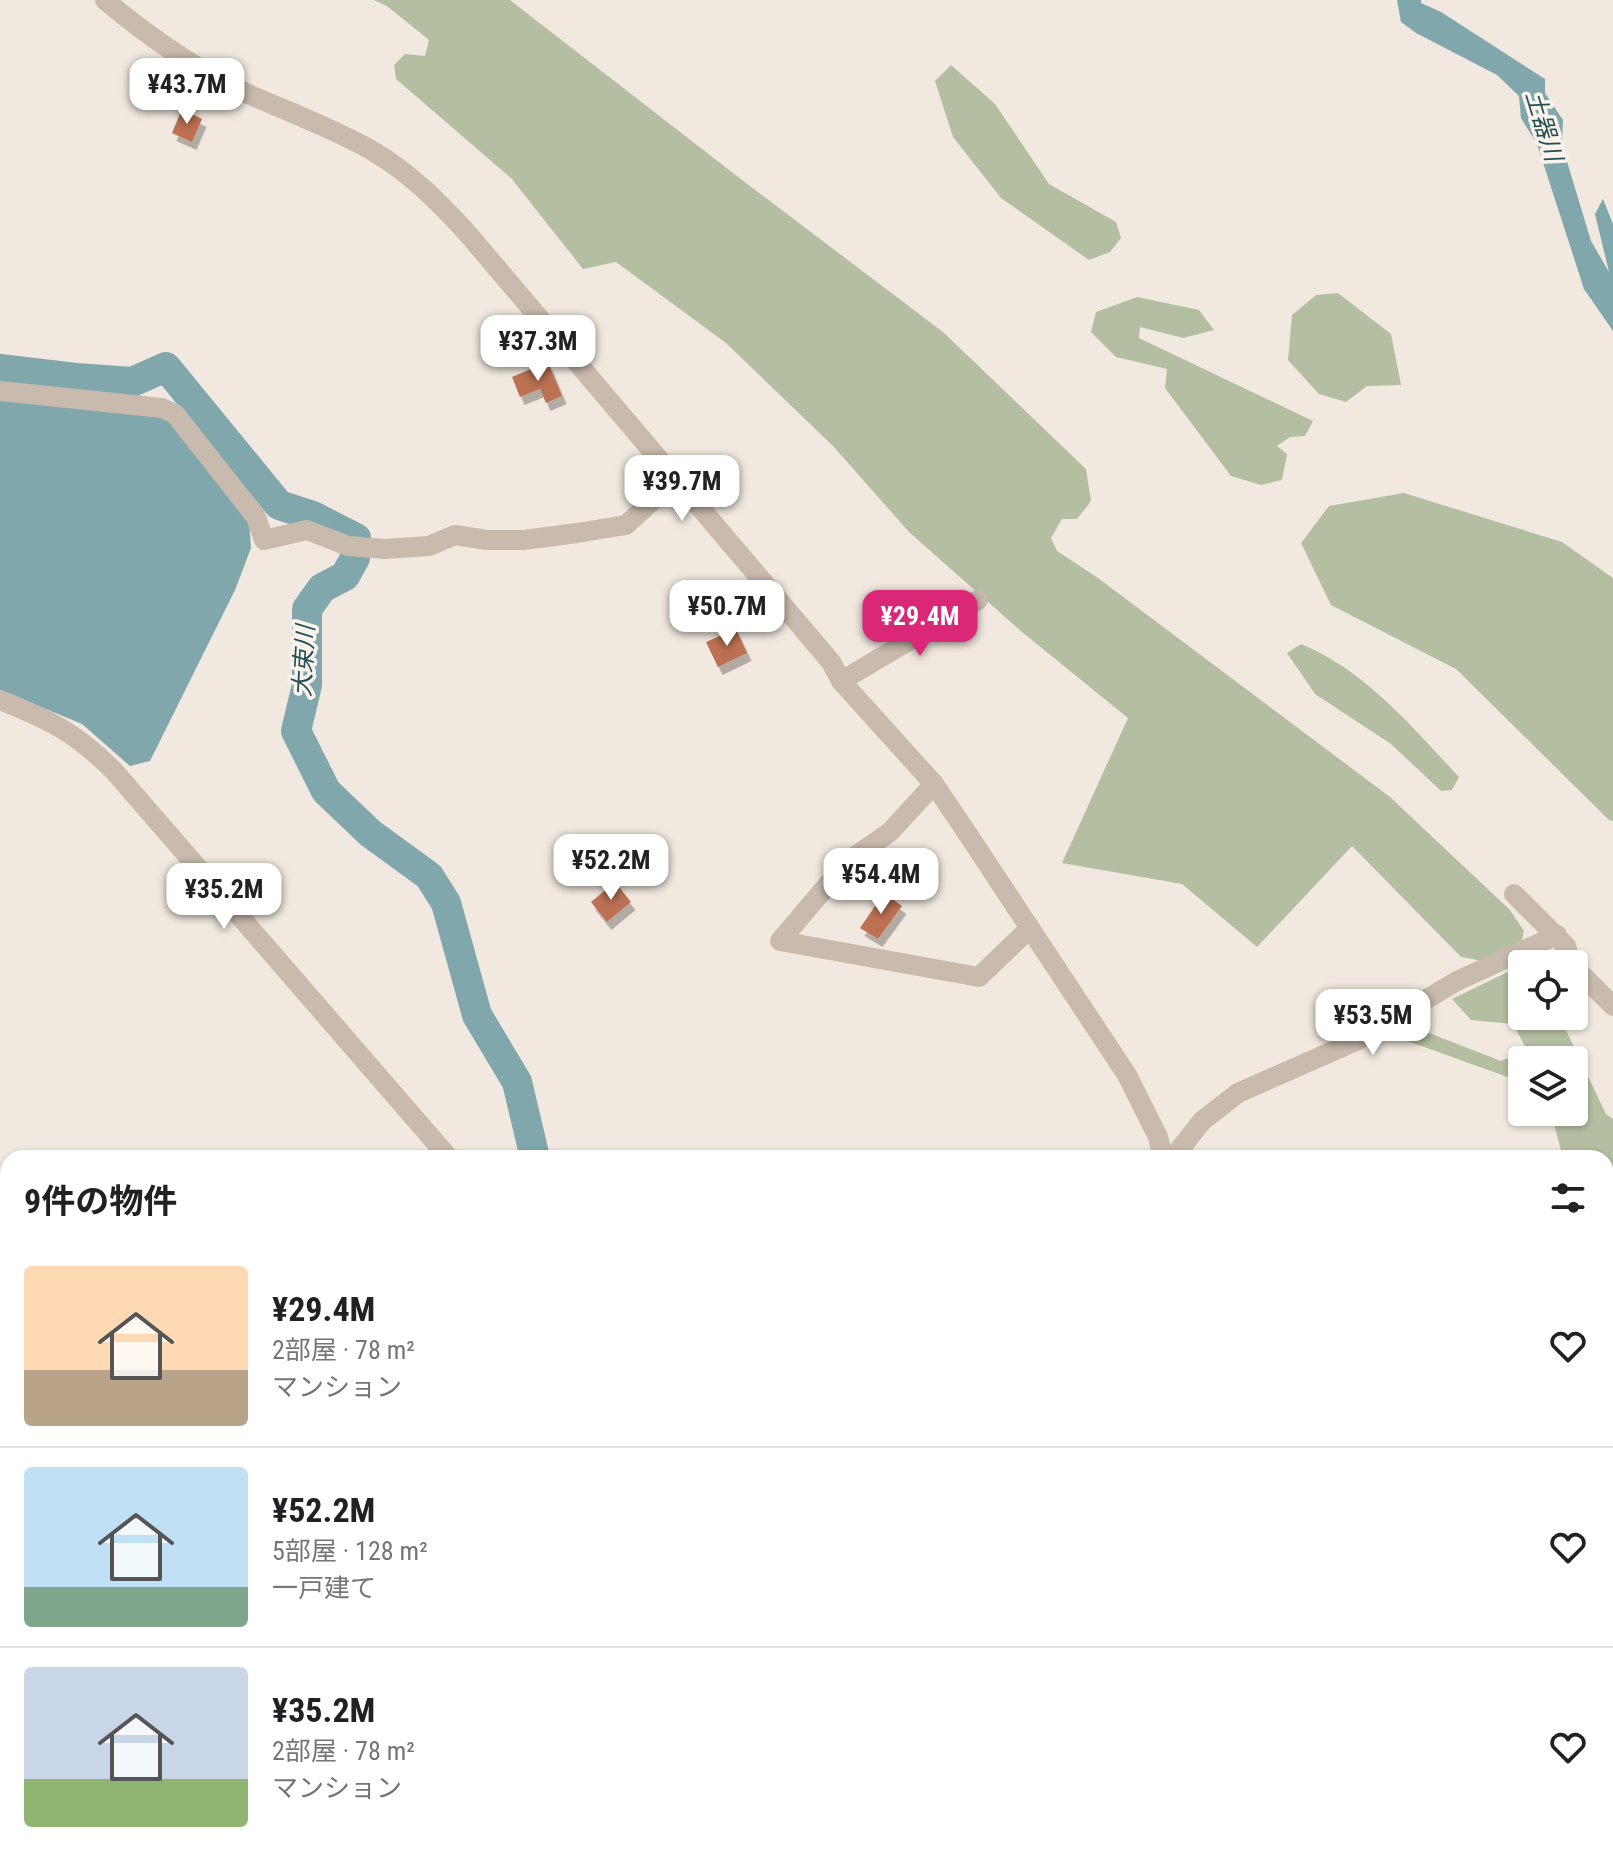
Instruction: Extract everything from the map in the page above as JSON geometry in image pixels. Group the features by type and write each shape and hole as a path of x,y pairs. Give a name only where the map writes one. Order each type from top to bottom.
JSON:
{"street":[{"path":"105,0 145,34 184,61 371,150 406,173 437,200 831,662 841,681 934,784 1127,1075 1152,1123 1160,1150"},
{"path":"0,391 162,408 175,414 256,517 264,540 307,530 354,547 385,549 429,546 455,535 487,540 524,540 626,525 674,481"},
{"path":"841,681 978,600"},
{"path":"0,700 63,727 87,744 114,771 442,1150"},
{"path":"934,784 890,832 847,862 780,941 979,977 1030,928"},
{"path":"1514,894 1557,935 1567,950"},
{"path":"1179,1150 1202,1121 1238,1093 1358,1040 1457,981 1557,935"},
{"path":"1588,982 1613,1006"}],"green space":[{"path":"374,0 510,0 943,332 1086,469 1091,501 1077,519 1062,519 1051,538 1057,551 1098,578 1390,797 1510,910 1524,931 1521,944 1483,961 1461,957 1352,846 1257,947 1182,884 1062,863 1128,718 1022,632 909,532 833,446 726,343 616,262 583,269 511,178 396,79 394,65 405,54 425,56 429,40 387,6"},
{"path":"951,65 995,104 1049,184 1116,222 1121,238 1110,252 1089,260 1001,198 953,137 935,81"},
{"path":"1338,293 1391,334 1401,385 1367,386 1346,402 1319,394 1288,360 1292,315 1316,295"},
{"path":"1137,297 1199,310 1214,330 1183,338 1140,327 1139,338 1313,421 1305,436 1290,437 1277,446 1287,454 1282,480 1261,485 1231,476 1165,388 1167,369 1116,357 1091,332 1096,312"},
{"path":"1404,493 1562,542 1613,578 1613,821 1456,669 1331,605 1301,543 1329,506"},
{"path":"1301,644 1346,669 1387,702 1459,777 1452,790 1441,791 1391,744 1315,694 1287,653"},
{"path":"1508,972 1508,1024 1471,1020 1452,999"},
{"path":"1411,1026 1501,1061 1508,1058 1508,1077 1402,1039"},
{"path":"1516,1030 1566,1030 1574,1046 1525,1046"},
{"path":"1588,1076 1606,1114 1613,1119 1613,1150 1562,1150 1554,1126 1588,1126"}],"water":[{"name":"土器川","path":"1397,0 1421,0 1421,3 1441,12 1545,79 1545,93 1563,120 1562,145 1591,241 1609,272 1595,214 1603,199 1613,224 1613,331 1584,289 1537,144 1521,118 1519,96 1497,75 1401,22"},
{"path":"0,398 174,419 249,519 251,548 235,590 150,761 130,766 82,724 0,690"}],"building":[{"path":"182,109 202,119 192,142 172,133"},
{"path":"548,362 562,396 546,403 540,389 520,397 512,377"},
{"path":"736,629 747,653 718,667 706,642"},
{"path":"615,882 631,902 607,922 591,902"},
{"path":"884,893 902,906 878,939 860,928"}],"waterway":[{"name":"大束川","path":"0,369 132,382 166,367 279,505 313,516 356,538 355,558 345,576 322,588 307,609 307,685 296,731 326,791 370,833 429,876 446,903 477,1015 517,1082 533,1150"}]}
